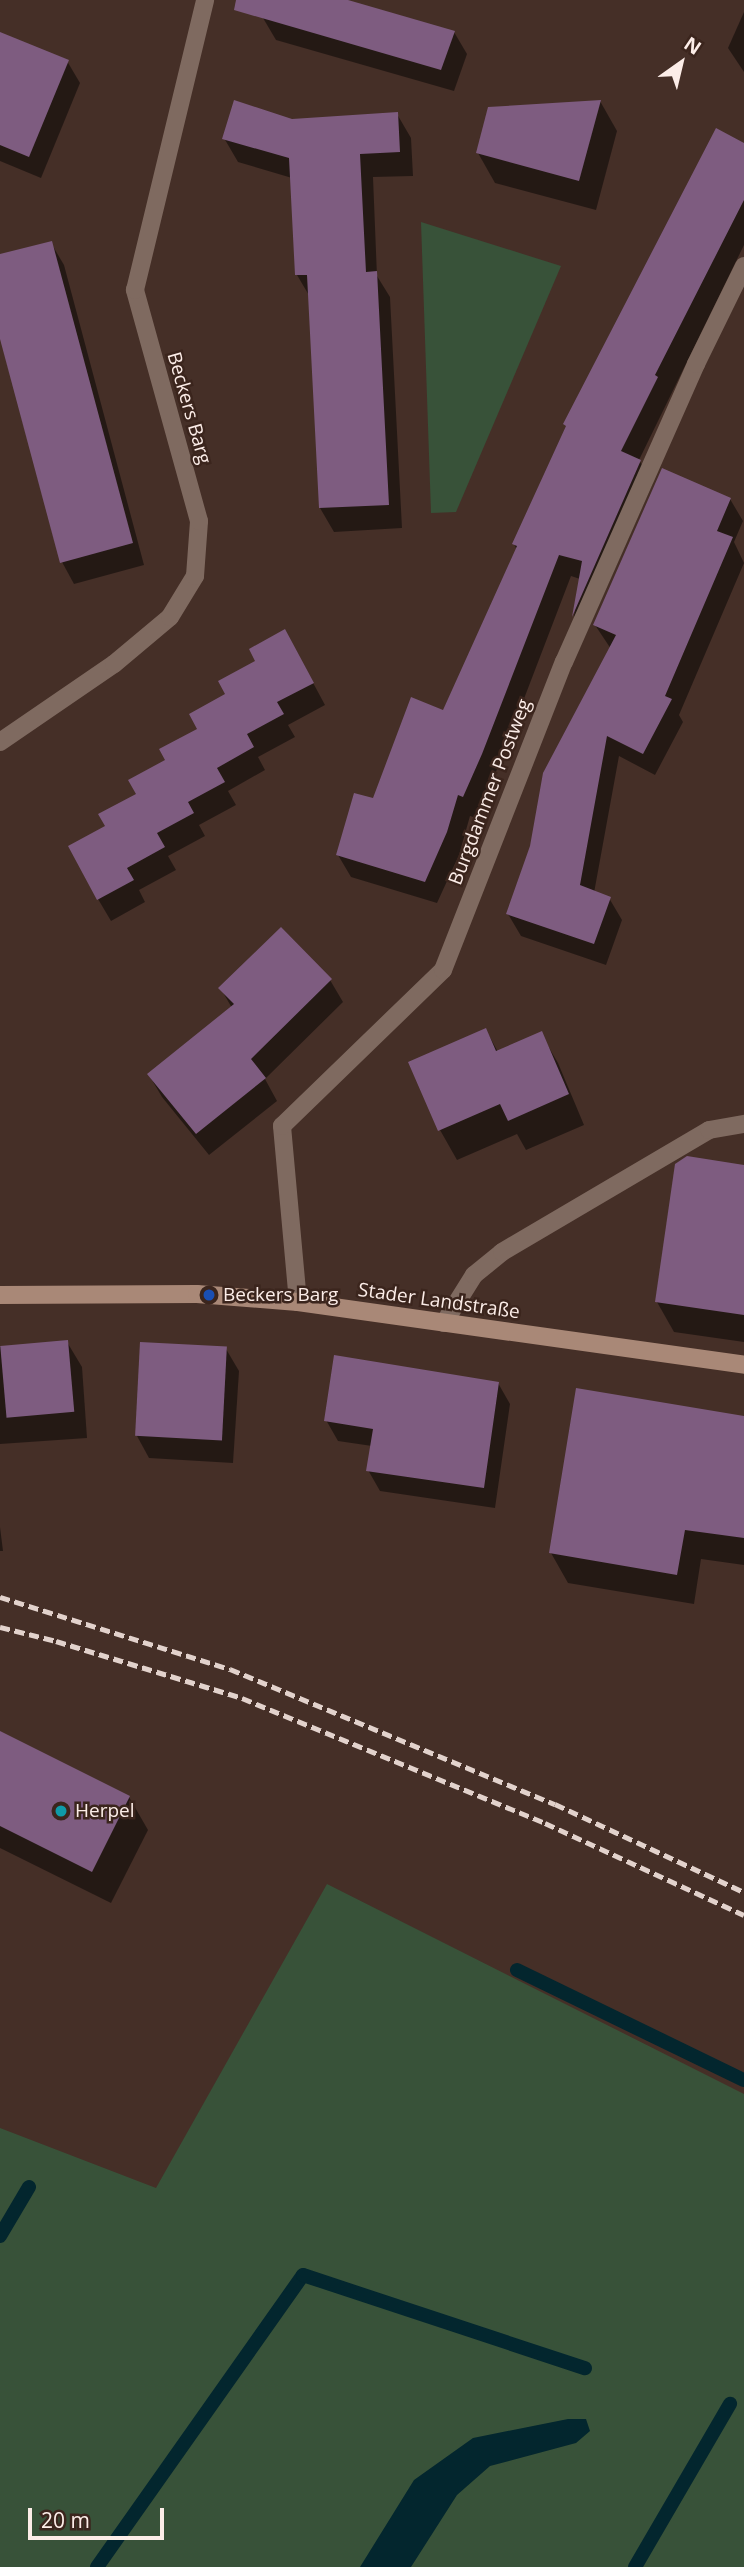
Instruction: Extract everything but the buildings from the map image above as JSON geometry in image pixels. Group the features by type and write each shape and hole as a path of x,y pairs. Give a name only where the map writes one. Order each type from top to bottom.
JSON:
{"street":[{"name":"Beckers Barg","path":"0,742 114,664 170,617 195,576 199,521 135,290 205,0"},
{"name":"Burgdammer Postweg","path":"298,1302 282,1126 443,970 564,662 696,364 744,266"},
{"path":"444,1323 474,1275 502,1252 709,1130 744,1124"},
{"name":"Stader Landstraße","path":"0,1295 197,1294 298,1302 744,1365"}],"green space":[{"path":"421,222 561,266 456,512 431,513"},
{"path":"327,1884 744,2094 744,2567 0,2567 0,2128 156,2188"}],"water":[{"path":"568,2419 586,2419 590,2431 576,2443 490,2466 457,2495 411,2567 360,2567 414,2480 473,2438"}],"waterway":[{"path":"517,1970 744,2080"},
{"path":"0,2236 29,2187"},
{"path":"97,2567 303,2275 585,2368"},
{"path":"635,2567 730,2404"}],"railway":[{"path":"0,1597 230,1669 555,1804 744,1892"},
{"path":"0,1627 56,1641 242,1698 545,1823 744,1915"}],"place":[{"name":"Beckers Barg","path":"209,1295"},
{"name":"Herpel","path":"61,1811"}]}
